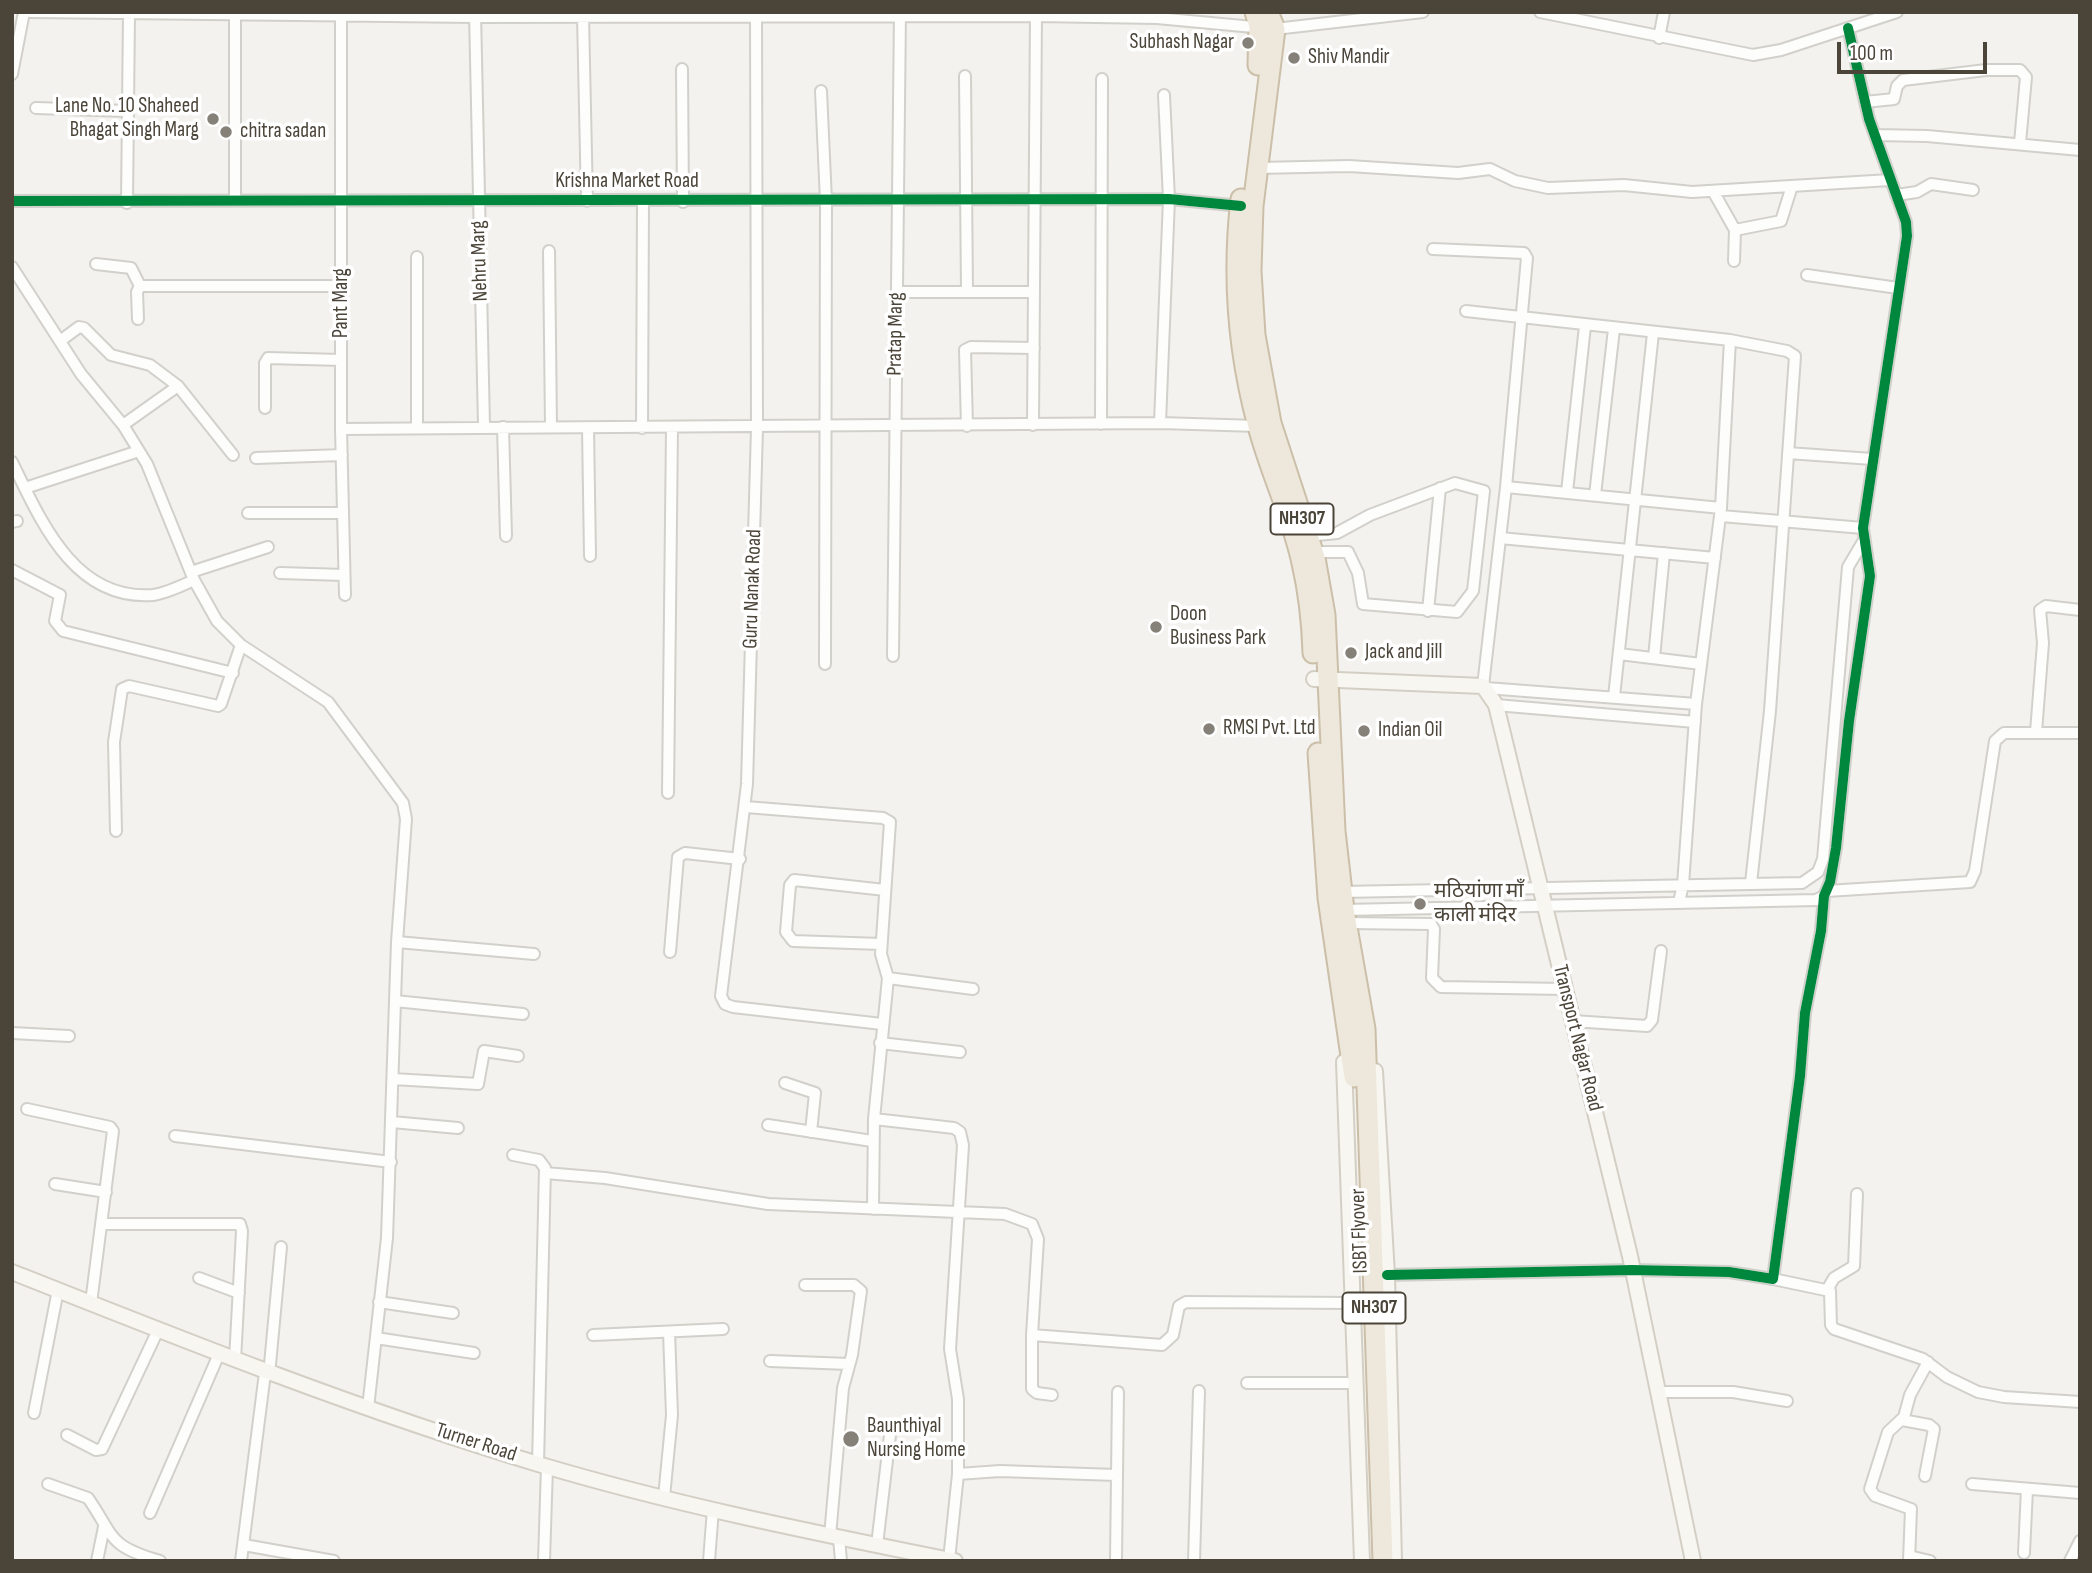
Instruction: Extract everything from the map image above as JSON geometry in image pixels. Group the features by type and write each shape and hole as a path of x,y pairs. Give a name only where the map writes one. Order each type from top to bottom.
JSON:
{"highway":[{"name":"NH307","path":"1264,20 1251,271 1255,335 1271,423 1310,544 1325,615 1321,680 1322,847 1356,1028"},
{"name":"NH307","path":"1264,20 1241,206 1236,273 1240,337 1258,426 1302,562 1312,617 1321,680 1356,1028"},
{"name":"ISBT Flyover","path":"1356,1028 1383,1561"},
{"name":"ISBT Flyover","path":"1359,1056 1372,1561"}],"main road":[{"path":"1321,680 1484,687"},
{"name":"Transport Nagar Road","path":"1484,687 1496,705 1573,1021 1632,1270 1693,1561"},
{"path":"1356,1028 1372,1051 1379,1113 1387,1275 1394,1561"},
{"path":"1356,1028 1344,1054 1362,1561"},
{"name":"Turner Road","path":"12,1272 159,1328 267,1374 543,1465 713,1509 834,1537 952,1560"}],"street":[{"path":"12,74 24,12"},
{"path":"30,12 202,13 235,16 341,13 583,16 1036,14 1264,20 1423,12"},
{"path":"1540,12 1754,55 1897,12"},
{"path":"1659,38 1664,12"},
{"name":"Pant Marg","path":"341,13 341,429 345,595"},
{"path":"127,203 129,14"},
{"path":"1033,425 1036,14"},
{"name":"Nehru Marg","path":"475,15 484,426"},
{"name":"Guru Nanak Road","path":"756,15 757,428 746,807 721,996 725,1004 882,1024"},
{"name":"Pratap Marg","path":"893,656 900,15"},
{"path":"234,200 235,16"},
{"path":"583,16 587,201"},
{"path":"1773,1279 1800,1076 1805,1013 1821,931 1825,893 1836,848 1851,710 1870,576 1863,528 1907,230 1865,102 1849,27"},
{"path":"682,69 683,202"},
{"path":"1865,102 1894,99 1897,86 1903,80 1986,70 2020,70 2026,77 2020,143"},
{"path":"965,76 967,292"},
{"path":"1101,424 1102,79"},
{"path":"821,91 826,201 825,664"},
{"path":"1160,423 1169,199 1164,95"},
{"path":"36,108 127,111"},
{"path":"1875,135 2020,143 2080,150"},
{"path":"1258,168 1349,166 1458,173 1490,169 1515,181 1548,188 1624,185 1665,191 1713,191 1890,180"},
{"path":"1896,195 1917,192 1931,184 1973,190"},
{"path":"1735,230 1781,221 1793,186"},
{"path":"1713,191 1735,230 1734,261"},
{"name":"Krishna Market Road","path":"12,201 127,203 234,200 683,202 1169,199 1241,206"},
{"path":"642,428 643,201"},
{"path":"1433,249 1524,253 1527,265 1519,318 1506,487 1484,687 1696,704"},
{"path":"549,251 551,427"},
{"path":"416,428 417,257"},
{"path":"96,264 131,268 140,286"},
{"path":"12,267 16,282 81,374 123,425 139,451 192,576 217,621 241,645 328,702 400,797 406,819 397,942 391,1162 368,1408"},
{"path":"1807,275 1898,288"},
{"path":"140,286 342,286"},
{"path":"138,319 137,292 140,286"},
{"path":"897,292 1034,292"},
{"path":"1466,311 1730,340 1787,351 1795,356 1770,711 1751,883"},
{"path":"1567,492 1585,326"},
{"path":"60,341 79,327 84,328 111,355 150,365 178,386 233,455"},
{"path":"1595,495 1614,329"},
{"path":"1615,697 1653,333"},
{"path":"1679,902 1683,885 1696,704 1721,512 1730,340"},
{"path":"967,426 965,349 1034,348"},
{"path":"265,408 265,363 268,358 341,360"},
{"path":"123,425 178,386"},
{"path":"341,429 484,426 826,428 1160,423 1258,426"},
{"path":"503,427 506,536"},
{"path":"588,428 590,556"},
{"path":"668,793 672,428"},
{"path":"25,488 75,469 139,451"},
{"path":"1788,453 1872,459"},
{"path":"256,458 342,455"},
{"path":"12,462 65,556 92,581 121,593 152,595 192,576 268,547"},
{"path":"1310,544 1351,527 1370,515 1455,483 1484,491 1473,591 1457,612 1363,604 1358,573 1348,552 1351,527"},
{"path":"1506,487 1595,495 1784,523 1863,528"},
{"path":"1428,611 1440,488"},
{"path":"248,513 343,513"},
{"path":"1500,538 1715,558"},
{"path":"1344,908 1541,888 1802,883 1812,878 1823,859 1848,567 1864,540"},
{"path":"1310,544 1348,552"},
{"path":"1654,658 1664,553"},
{"path":"12,570 61,596 55,621 62,631 233,673"},
{"path":"279,573 344,575"},
{"path":"2036,732 2043,643 2040,610 2046,606 2080,610"},
{"path":"116,831 114,735 124,686 221,705 241,645"},
{"path":"1619,654 1701,664"},
{"path":"1496,705 1695,722"},
{"path":"1837,710 1851,710"},
{"path":"1344,908 1816,900 1825,893 1970,882 1975,871 1995,741 2004,733 2080,733"},
{"path":"746,807 887,819 890,827 881,944 881,959 888,978 872,1141 873,1209"},
{"path":"670,952 678,857 685,853 740,859"},
{"path":"1812,878 1825,893"},
{"path":"881,944 793,941 786,932 789,885 794,880 885,890"},
{"path":"1344,908 1431,924"},
{"path":"1433,908 1432,978 1437,986 1565,989"},
{"path":"397,942 534,954"},
{"path":"1573,1021 1647,1026 1652,1020 1661,950"},
{"path":"888,978 973,989"},
{"path":"395,1001 523,1014"},
{"path":"12,1033 69,1036"},
{"path":"880,1043 960,1052"},
{"path":"393,1079 478,1084 484,1051 518,1056"},
{"path":"785,1083 815,1093 811,1132"},
{"path":"27,1109 110,1127 113,1135 91,1303"},
{"path":"874,1119 954,1128 960,1132 963,1145 950,1356 958,1399 958,1474 952,1560"},
{"path":"392,1122 458,1128"},
{"path":"768,1125 872,1141"},
{"path":"175,1136 391,1162"},
{"path":"513,1155 539,1160 544,1164 545,1173 544,1561"},
{"path":"545,1173 605,1178 768,1205 1005,1214 1032,1224 1038,1239 1032,1335 1032,1389 1037,1393 1052,1395"},
{"path":"55,1184 106,1192"},
{"path":"1826,1290 1834,1278 1854,1266 1857,1194"},
{"path":"102,1224 238,1223 242,1228 235,1360"},
{"path":"241,1561 267,1374 281,1247"},
{"path":"1387,1275 1632,1270 1728,1272 1773,1279 1826,1290 1832,1294 1831,1325 1834,1329 1928,1362 1947,1377 1978,1392 2004,1397 2080,1402"},
{"path":"199,1278 239,1293"},
{"path":"805,1285 854,1285 861,1291 838,1424 834,1537 841,1561"},
{"path":"34,1413 58,1290"},
{"path":"379,1302 453,1313"},
{"path":"1032,1335 1162,1345 1173,1335 1178,1306 1186,1302 1353,1303"},
{"path":"66,1435 96,1450 102,1449 159,1328"},
{"path":"593,1335 723,1329"},
{"path":"664,1497 672,1415 669,1332"},
{"path":"376,1338 474,1353"},
{"path":"150,1513 219,1354"},
{"path":"770,1361 849,1364"},
{"path":"1928,1362 1910,1395 1902,1420 1888,1432 1870,1489 1875,1496 1912,1509 1909,1558 1930,1561"},
{"path":"1248,1383 1356,1383"},
{"path":"1194,1561 1199,1391"},
{"path":"1116,1561 1118,1392"},
{"path":"1659,1392 1733,1392 1787,1401"},
{"path":"1902,1420 1929,1425 1934,1429 1925,1476"},
{"path":"877,1545 890,1435"},
{"path":"958,1474 1000,1471 1116,1475"},
{"path":"1972,1484 2080,1493"},
{"path":"48,1485 88,1498 104,1527 120,1546 160,1561"},
{"path":"2024,1553 2027,1489"},
{"path":"709,1561 713,1509"},
{"path":"97,1561 104,1527"},
{"path":"2070,1561 2080,1541"},
{"path":"244,1545 334,1561"}],"cycle path":[{"path":"1387,1275 1632,1270 1729,1272 1773,1279 1800,1076 1805,1013 1821,931 1824,896 1830,882 1836,848 1849,721 1870,576 1863,528 1907,236 1906,222 1869,119 1848,28"},
{"path":"12,201 1169,199 1241,206"}],"place":[{"name":"Subhash Nagar","path":"1248,43"},
{"name":"Shiv Mandir","path":"1294,58"},
{"name":"Lane No. 10 Shaheed Bhagat Singh Marg","path":"213,119"},
{"name":"chitra sadan","path":"226,132"},
{"name":"Doon Business Park","path":"1156,627"},
{"name":"Jack and Jill","path":"1351,653"},
{"name":"RMSI Pvt. Ltd","path":"1209,729"},
{"name":"Indian Oil","path":"1364,731"},
{"name":"मठियांणा माँ काली मंदिर","path":"1420,904"},
{"name":"Baunthiyal Nursing Home","path":"851,1439"}]}
